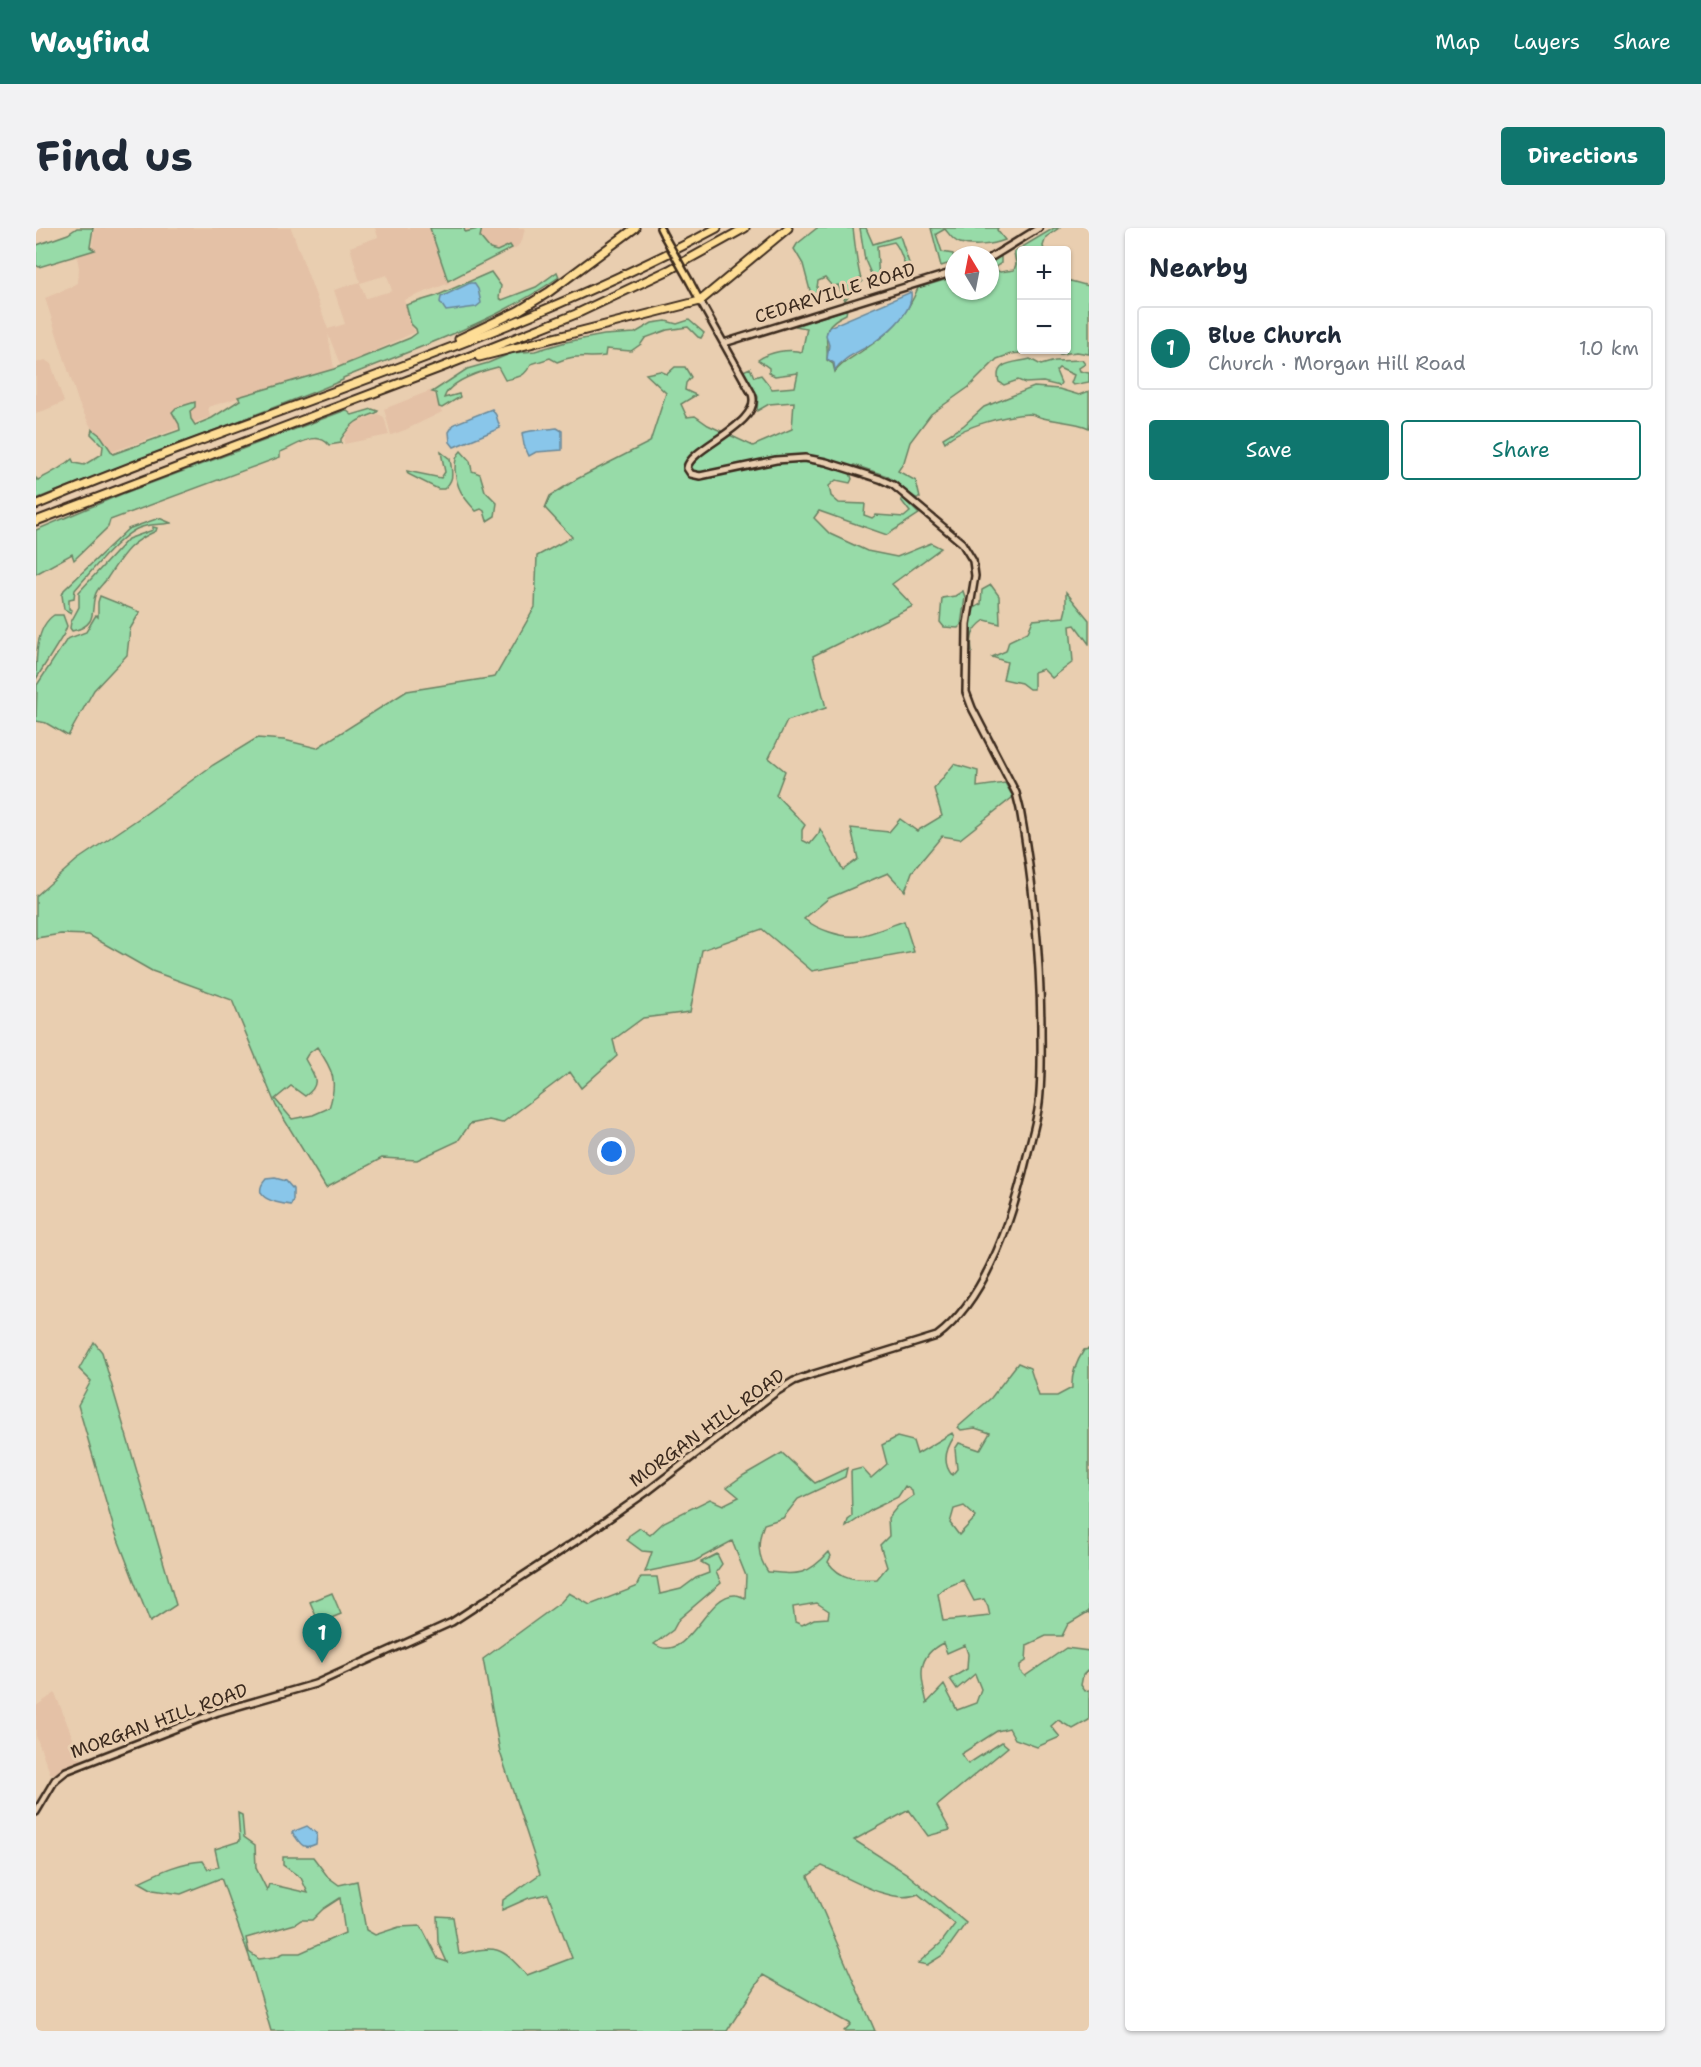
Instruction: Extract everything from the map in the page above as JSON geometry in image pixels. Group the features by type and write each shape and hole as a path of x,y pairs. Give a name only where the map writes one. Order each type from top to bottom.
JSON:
{"highway":[{"path":"36,505 414,361 600,287 717,228"},
{"path":"36,521 576,314 630,289 745,228"},
{"path":"445,366 700,301 788,228"},
{"path":"414,361 518,311 549,292 636,229"}],"main road":[{"name":"MORGAN HILL ROAD","path":"36,1812 55,1780 66,1771 199,1718 315,1684 453,1622 593,1530 776,1392 814,1374 937,1336 958,1316 975,1293 992,1262 1018,1195 1039,1104 1040,994 1036,921 1020,809 1016,793 969,703 966,692 967,624 975,574 974,562 962,543 895,487 880,479 822,461 801,458 700,476 691,474 687,468 689,460 723,436 748,414 753,406 752,394 660,228"},
{"path":"999,252 1039,228"},
{"name":"CEDARVILLE ROAD","path":"724,343 945,275"}],"shaded area":[{"path":"291,228 328,329 345,324 334,290 360,282 350,247 378,237 375,228 430,228 449,283 404,300 415,332 341,367 328,334 334,369 208,407 210,417 106,454 101,436 92,429 79,404 45,298 78,283 77,256 92,249 94,229","holes":["387,275 392,291 366,298 360,283"]},
{"path":"464,228 525,228 522,241 517,247 480,264 468,242"},
{"path":"45,360 51,364 64,402 36,414 36,363"},
{"path":"432,390 442,412 391,435 384,409"},
{"path":"378,414 384,417 389,435 344,444 345,435 353,424"},
{"path":"55,1693 82,1761 57,1775 50,1773 36,1736 36,1706"}],"green space":[{"path":"77,228 93,228 90,247 95,250 39,267 36,265 36,243 37,245 68,234"},
{"path":"430,228 464,228 465,232 482,228 480,237 490,249 497,251 510,245 512,248 448,281"},
{"path":"817,228 853,228 857,263 862,282 845,300 838,285 833,287 825,278 818,281 813,302 803,264 794,249"},
{"path":"860,228 866,228 873,244 900,236 911,269 907,269 894,242 877,246 879,282 875,283 865,260"},
{"path":"931,228 998,228 997,230 1005,240 982,245 965,244 955,241 945,229 936,234 942,252 945,253 945,265 941,266"},
{"path":"1054,228 1059,228 1046,237 1043,246 1024,246"},
{"path":"1017,250 1017,353 997,359 969,387 931,414 910,442 904,462 898,471 916,481 920,498 916,498 887,476 854,465 850,473 852,479 850,483 836,480 829,486 831,496 839,503 865,504 864,515 872,518 876,515 904,517 910,512 901,500 902,497 919,514 887,535 819,511 814,518 830,534 867,551 897,557 931,543 941,548 892,584 913,606 813,656 826,708 787,721 769,758 785,771 776,795 805,825 802,830 802,840 810,844 820,829 843,870 858,859 851,828 889,832 900,819 917,831 942,816 934,789 954,764 978,771 977,787 1005,783 1013,797 960,839 942,836 912,872 905,891 888,873 829,898 804,919 844,936 869,934 904,921 914,952 812,971 762,929 702,950 690,1012 643,1018 613,1040 617,1056 581,1088 570,1072 502,1123 489,1120 470,1124 458,1141 417,1160 382,1158 326,1188 276,1106 232,1000 152,971 89,935 61,934 36,938 36,896 77,860 213,765 257,738 284,740 317,748 407,691 495,677 535,607 537,556 572,537 545,508 550,496 577,479 650,442 666,393 646,374 660,371 667,374 675,367 685,367 691,377 686,383 685,390 696,395 681,404 687,417 695,416 708,425 753,446 792,429 794,402 769,404 757,411 758,397 743,371 750,368 754,377 761,375 772,389 795,387 798,373 775,376 769,373 769,368 758,360 779,352 791,350 802,352 807,328 795,326 847,309 846,314 832,323 827,333 827,360 833,364 835,372 845,362 890,330 903,316 918,288 945,280 945,300 999,300 999,271 1014,270 1016,264 1014,252","holes":["317,1047 330,1069 333,1090 329,1108 313,1115 292,1119 275,1099 291,1086 305,1096 314,1087 315,1078 305,1059 308,1054"]},
{"path":"491,272 501,286 499,298 502,300 536,287 557,272 559,277 508,308 454,334 343,378 343,380 314,392 36,499 36,478 38,480 72,459 74,463 84,465 102,454 103,446 91,434 92,429 101,436 113,454 180,430 172,412 176,408 195,402 195,407 190,411 195,425 212,418 240,400 238,397 334,369 410,338 417,333 411,324 406,305 436,296"},
{"path":"1071,281 1089,286 1089,354 1071,353"},
{"path":"689,320 704,333 701,338 688,327 667,330 645,338 631,351 606,349 605,356 576,357 557,362 550,358 531,364 520,376 505,380 498,367 475,374 452,387 444,398 459,394 460,397 442,408 439,407 436,393 432,392 467,369 512,353 535,351 604,335 635,333 652,323 666,321 677,324"},
{"path":"1030,359 1041,365 1055,361 1082,360 1085,364 1079,368 1080,371 1089,373 1089,382 1073,385 1071,383 1074,375 1059,368 1056,371 1061,383 1059,386 1043,382 1025,383 1018,380 1004,385 999,382 999,370 1002,367 1012,362"},
{"path":"1034,387 1059,389 1079,395 1089,391 1089,428 1031,414 1020,415 973,426 945,442 943,438 963,426 984,407"},
{"path":"372,409 378,411 352,425 341,439 341,443 329,445 318,439 305,441 280,452 280,457 110,520 108,527 74,560 72,554 36,574 36,530 122,494 346,410 352,415"},
{"path":"461,451 470,461 472,471 480,474 485,491 497,503 495,516 487,521 484,511 481,509 476,511 459,487 455,466"},
{"path":"441,452 450,459 452,472 450,482 444,489 438,489 408,474 407,471 441,478 445,472"},
{"path":"159,518 171,523 143,526 131,532 105,556 75,590 74,598 69,599 71,613 64,609 62,595 64,590 128,529"},
{"path":"153,527 157,528 156,531 126,551 98,590 91,619 81,628 72,631 71,622 79,607 79,592 128,539 153,530"},
{"path":"991,585 999,596 1000,624 985,620 981,623 973,634 972,652 969,652 971,610 981,604 982,590"},
{"path":"963,591 965,597 961,625 958,628 944,627 940,622 942,598 955,596"},
{"path":"1066,592 1089,620 1089,644 1075,625 1070,626 1073,662 1052,678 1043,669 1034,672 1034,689 1003,679 1007,662 992,657 1006,651 1009,641 1028,632 1033,620 1064,617"},
{"path":"100,596 140,612 130,629 127,655 94,690 68,736 46,723 36,721 37,685 67,639 86,632 96,615 98,617"},
{"path":"54,615 63,615 67,626 36,679 40,634 48,620"},
{"path":"94,1342 102,1352 176,1605 150,1622 114,1529 78,1405 91,1381 79,1369"},
{"path":"1089,1349 1089,1613 1068,1624 1062,1636 1046,1636 1027,1645 1026,1661 1020,1665 1020,1671 1025,1676 1066,1648 1089,1651 1089,1669 1083,1675 1081,1685 1085,1691 1089,1690 1089,1720 1073,1729 1058,1720 1051,1726 1060,1737 1037,1747 1015,1739 1009,1728 997,1731 961,1754 968,1764 1002,1742 1008,1747 937,1806 950,1830 928,1836 909,1810 854,1840 906,1873 966,1923 943,1955 927,1965 918,1963 941,1943 955,1924 918,1894 907,1897 883,1893 822,1866 808,1876 875,2031 844,2031 851,2024 763,1975 727,2031 271,2031 249,1956 221,1878 181,1894 153,1890 139,1882 186,1863 203,1861 208,1869 219,1867 215,1849 240,1841 238,1813 242,1815 244,1837 255,1845 256,1868 267,1890 269,1884 308,1893 301,1878 283,1865 283,1857 313,1857 328,1877 339,1885 357,1881 366,1930 375,1935 399,1927 421,1926 438,1959 447,1962 438,1942 437,1916 453,1917 459,1954 482,1949 498,1950 527,1975 572,1958 548,1894 529,1898 502,1910 503,1900 540,1874 500,1752 483,1659 561,1602 569,1593 590,1605 636,1587 641,1577 657,1577 660,1594 681,1589 696,1578 709,1573 708,1566 701,1562 717,1554 722,1564 716,1572 721,1583 679,1619 673,1630 654,1644 666,1648 677,1646 725,1597 736,1595 745,1598 746,1576 732,1541 693,1562 645,1572 652,1552 642,1551 627,1540 640,1528 650,1535 664,1522 710,1499 723,1505 739,1497 727,1487 782,1453 815,1483 847,1468 845,1477 798,1499 783,1518 764,1524 759,1549 768,1572 788,1574 802,1572 815,1566 829,1552 831,1556 828,1562 844,1576 856,1579 877,1579 887,1567 880,1545 889,1536 888,1518 898,1506 913,1496 912,1491 905,1486 898,1497 873,1509 846,1527 848,1520 852,1517 851,1471 862,1468 871,1478 887,1464 882,1445 897,1437 913,1441 917,1454 952,1433 954,1437 947,1451 946,1461 952,1475 957,1469 955,1449 959,1443 980,1450 990,1433 975,1428 961,1430 958,1427 991,1398 1018,1363 1030,1368 1039,1396 1057,1396 1072,1388 1075,1368 1084,1350","holes":["964,1506 976,1517 959,1535 950,1523 954,1509","963,1580 974,1601 984,1599 990,1616 943,1621 938,1594 945,1588","817,1603 829,1611 828,1618 814,1619 802,1625 795,1622 793,1607","943,1643 947,1653 965,1645 968,1654 967,1669 950,1679 957,1689 975,1674 981,1689 976,1703 957,1710 944,1685 927,1703 922,1668 928,1655","340,1898 345,1933 300,1953 284,1953 259,1959 249,1952 246,1938 295,1924 301,1920 312,1920 323,1909"]},
{"path":"332,1593 341,1614 319,1623 310,1602"}],"water":[{"path":"474,283 478,289 481,303 476,307 446,311 440,302 441,297"},
{"path":"911,292 909,306 895,325 872,344 844,361 835,370 834,363 827,359 829,345 826,335 829,327"},
{"path":"492,409 500,428 454,447 450,442 449,432 454,424"},
{"path":"557,428 562,431 562,450 536,452 529,456 522,433"},
{"path":"275,1178 286,1181 293,1189 291,1205 272,1201 262,1195 262,1185 266,1179"},
{"path":"307,1826 317,1834 316,1844 311,1846 301,1844 292,1832"}],"place":[{"name":"Blue Church","path":"322,1663"}]}
